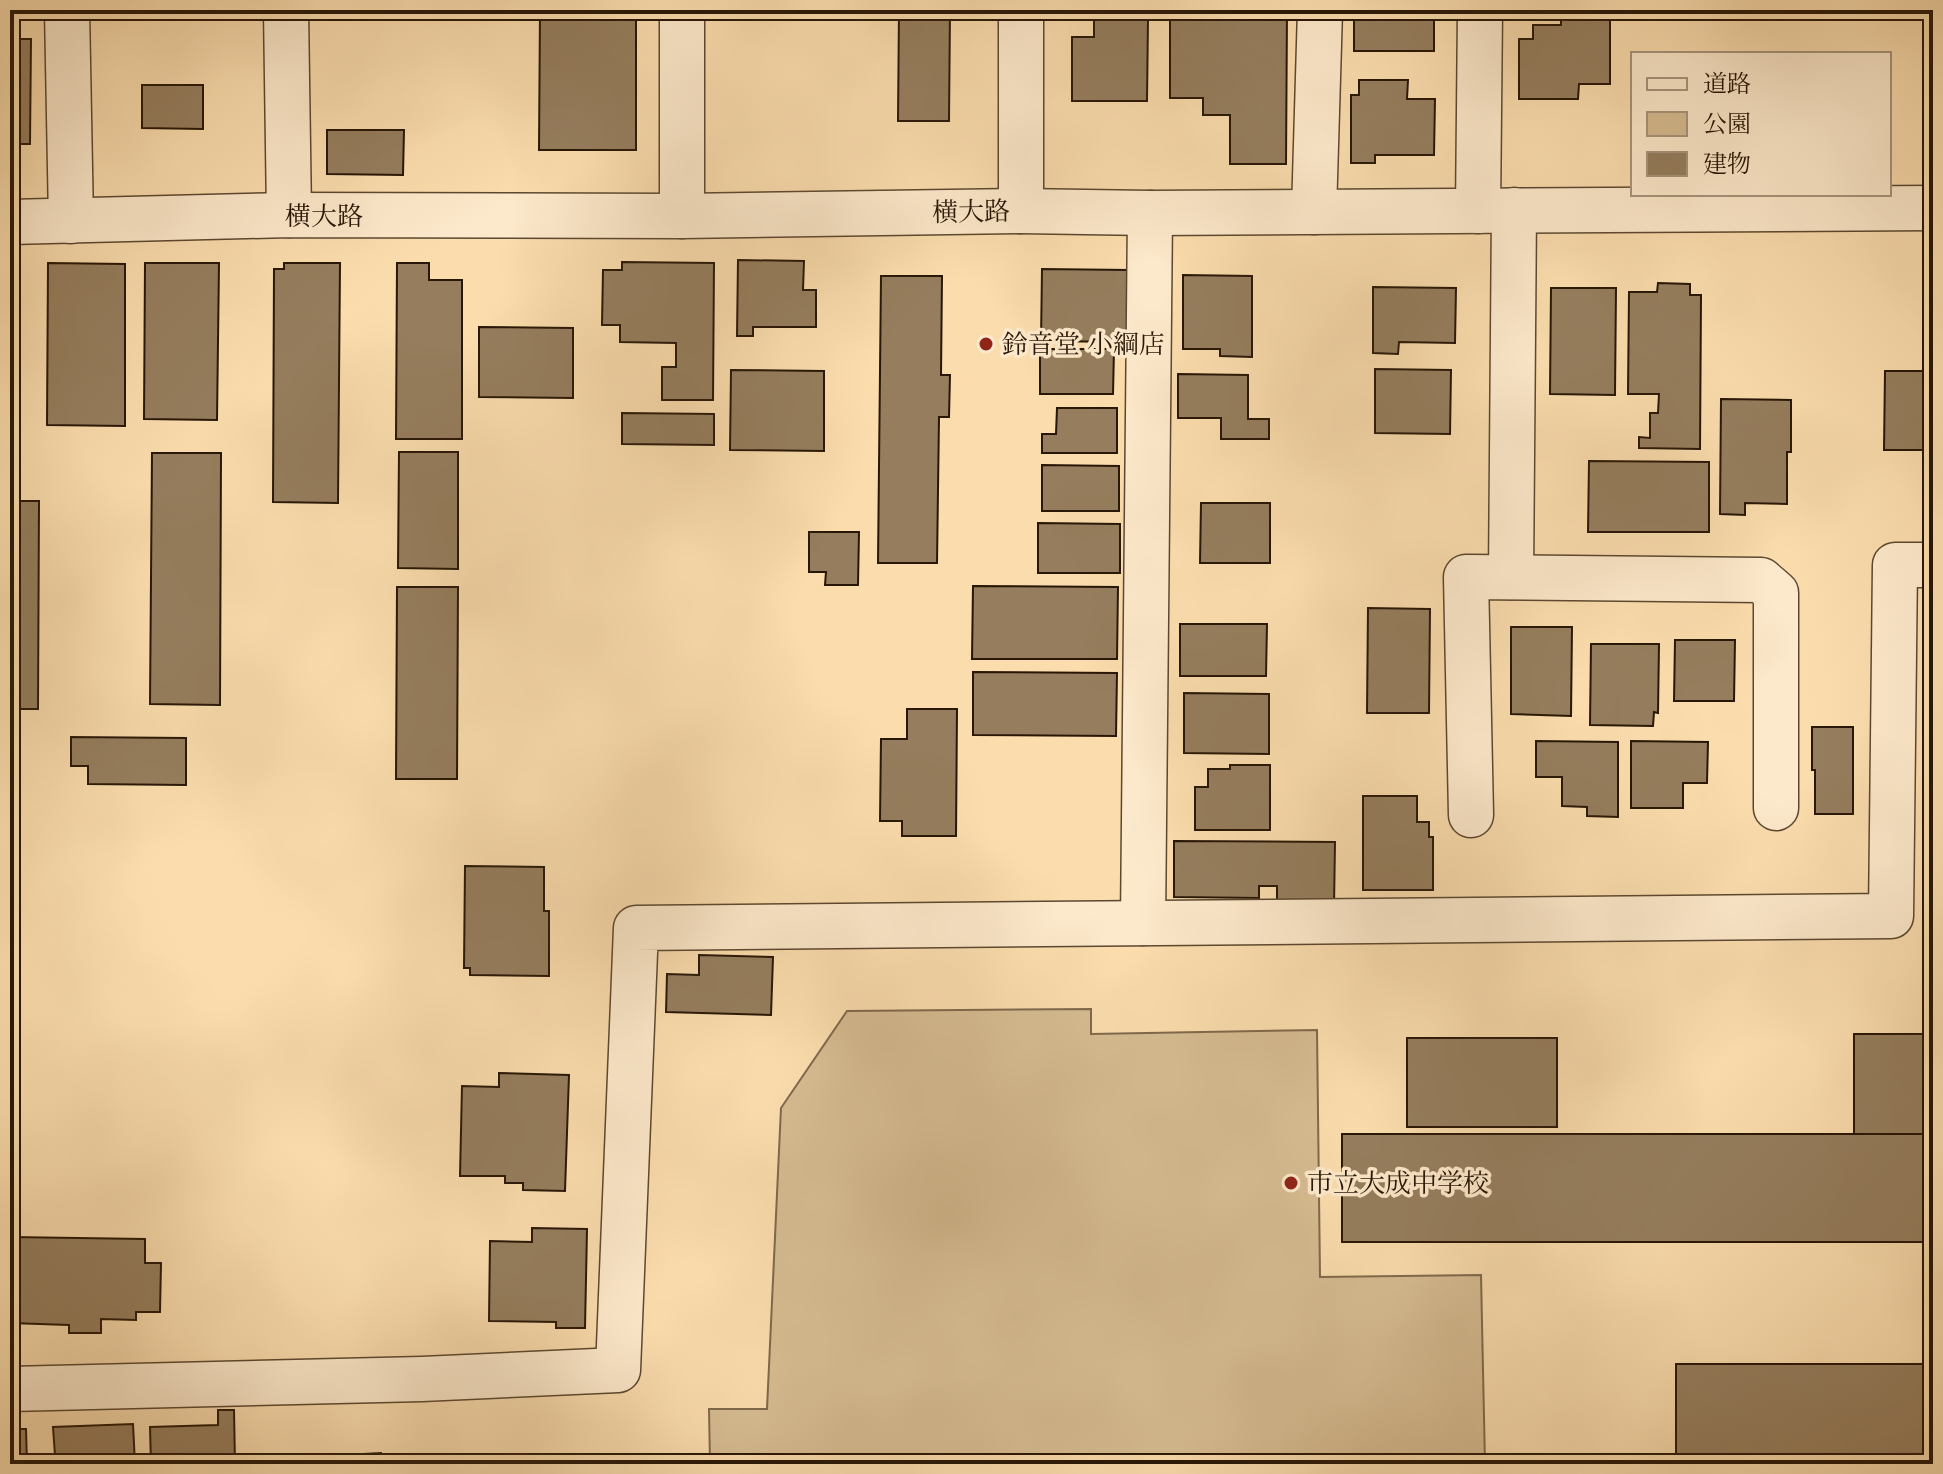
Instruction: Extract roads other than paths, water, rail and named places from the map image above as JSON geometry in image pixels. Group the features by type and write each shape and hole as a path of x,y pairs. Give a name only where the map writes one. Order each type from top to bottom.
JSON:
{"street":[{"path":"67,10 71,221"},
{"path":"286,10 289,215"},
{"path":"682,10 682,216"},
{"path":"1021,10 1021,211"},
{"path":"1314,212 1320,10"},
{"path":"1480,10 1496,210 1511,577"},
{"name":"横大路","path":"10,222 289,215 682,216 1021,211 1150,213 1933,208"},
{"path":"1143,923 1150,213"},
{"path":"10,1389 422,1379 618,1370 636,928 1891,916 1895,565 1933,565"},
{"path":"1471,815 1466,577 1761,580 1776,593 1776,808"}],"place":[{"name":"鈴音堂 小綱店","path":"986,344"},
{"name":"市立大成中学校","path":"1291,1183"}]}
